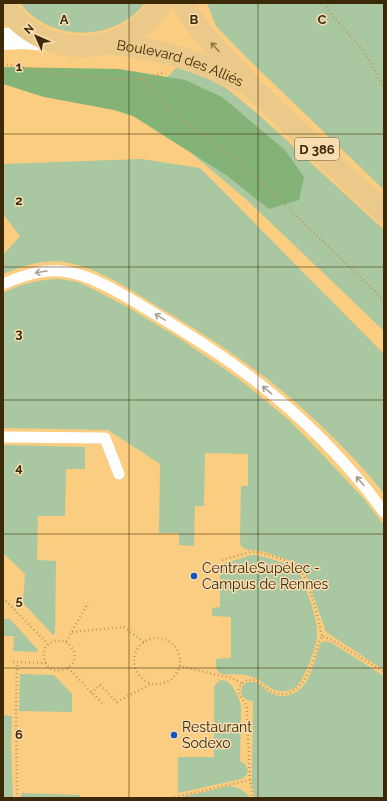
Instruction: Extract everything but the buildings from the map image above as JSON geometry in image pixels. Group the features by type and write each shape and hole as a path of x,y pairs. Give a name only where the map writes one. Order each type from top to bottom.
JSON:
{"main road":[{"path":"3,3 20,24 46,40 62,45 93,46 109,43 126,36 155,14 162,3"},
{"name":"Boulevard des Alliés","path":"183,3 202,32 250,86 384,212"},
{"path":"3,39 24,38 46,40"},
{"name":"Boulevard des Alliés","path":"109,43 155,51 181,58 214,69 250,86"}],"lane":[{"path":"3,284 17,278 55,270 78,274 91,278 180,329 217,353 257,382 300,419 334,452 362,483 384,512"},
{"path":"3,436 105,438 119,474"}],"path":[{"path":"326,3 330,13 362,48 384,87"},
{"path":"3,64 76,76 142,79 167,107 183,121 239,161 384,300"},
{"path":"222,560 250,552 256,552 289,562 298,567 301,570 314,604 322,636 307,676 302,684 296,689 284,694 271,691 261,684 248,680 242,684 239,690 239,694 245,702 247,709 250,780 253,798"},
{"path":"3,598 48,644"},
{"path":"66,642 88,603"},
{"path":"72,632 124,627 144,642"},
{"path":"322,636 332,640 384,672"},
{"path":"160,638 168,641 178,651 180,659 177,673 166,683 151,684 138,676 135,669 134,654 138,647 144,642 160,638"},
{"path":"57,640 66,642 71,645 74,650 74,660 68,668 62,670 52,669 44,658 44,653 48,644 57,640"},
{"path":"13,662 46,662"},
{"path":"17,662 17,798"},
{"path":"179,666 232,678 242,684"},
{"path":"68,668 103,704"},
{"path":"92,693 100,685 117,702 151,684"},
{"path":"171,798 250,780"}],"green space":[{"path":"20,3 145,3 132,16 117,25 100,31 82,33 65,31 48,25 33,16"},
{"path":"207,3 384,3 384,190 216,26"},
{"path":"3,67 119,69 185,80 222,97 285,150 304,177 299,200 269,209 226,175 133,116 114,110 44,97 3,84"},
{"path":"177,67 202,76 226,88 258,114 384,230 384,331 248,201 138,108"},
{"path":"142,159 200,168 384,354 384,494 368,474 340,444 276,386 212,340 124,286 89,269 57,261 41,262 18,268 3,274 3,255 20,236 3,214 3,164"},
{"path":"60,279 77,282 89,287 129,308 179,338 239,379 289,420 364,499 384,525 384,670 326,632 307,578 301,566 265,552 245,549 241,546 241,486 248,486 248,454 205,453 204,506 195,506 194,546 179,545 179,533 159,533 160,464 108,430 3,428 3,293 31,283"},
{"path":"3,445 85,447 85,469 66,469 65,516 38,516 37,560 56,561 55,633 53,635 23,603 25,574 3,553"},
{"path":"251,555 275,560 289,565 297,570 300,573 313,610 317,630 315,647 301,682 288,690 280,691 272,689 248,676 222,674 216,668 216,659 231,658 231,617 212,616 212,608 220,607 220,565"},
{"path":"3,619 10,619 38,650 36,652 13,651 14,636 3,636"},
{"path":"325,641 332,643 384,676 384,798 255,798 252,784 253,701 242,696 241,689 245,683 252,682 275,695 287,696 296,692 302,688 310,675 320,645"},
{"path":"20,674 54,675 72,694 72,712 19,711"},
{"path":"221,680 227,681 232,686 238,696 241,706 240,761 247,767 248,770 246,775 241,779 178,793 178,757 214,757 214,687"},
{"path":"3,715 12,716 11,746 13,798 3,798"},
{"path":"229,786 241,789 250,798 178,798"},
{"path":"22,793 80,795 80,798 20,798"}],"place":[{"name":"CentraleSupélec - Campus de Rennes","path":"194,576"},
{"name":"Restaurant Sodexo","path":"174,735"}]}
